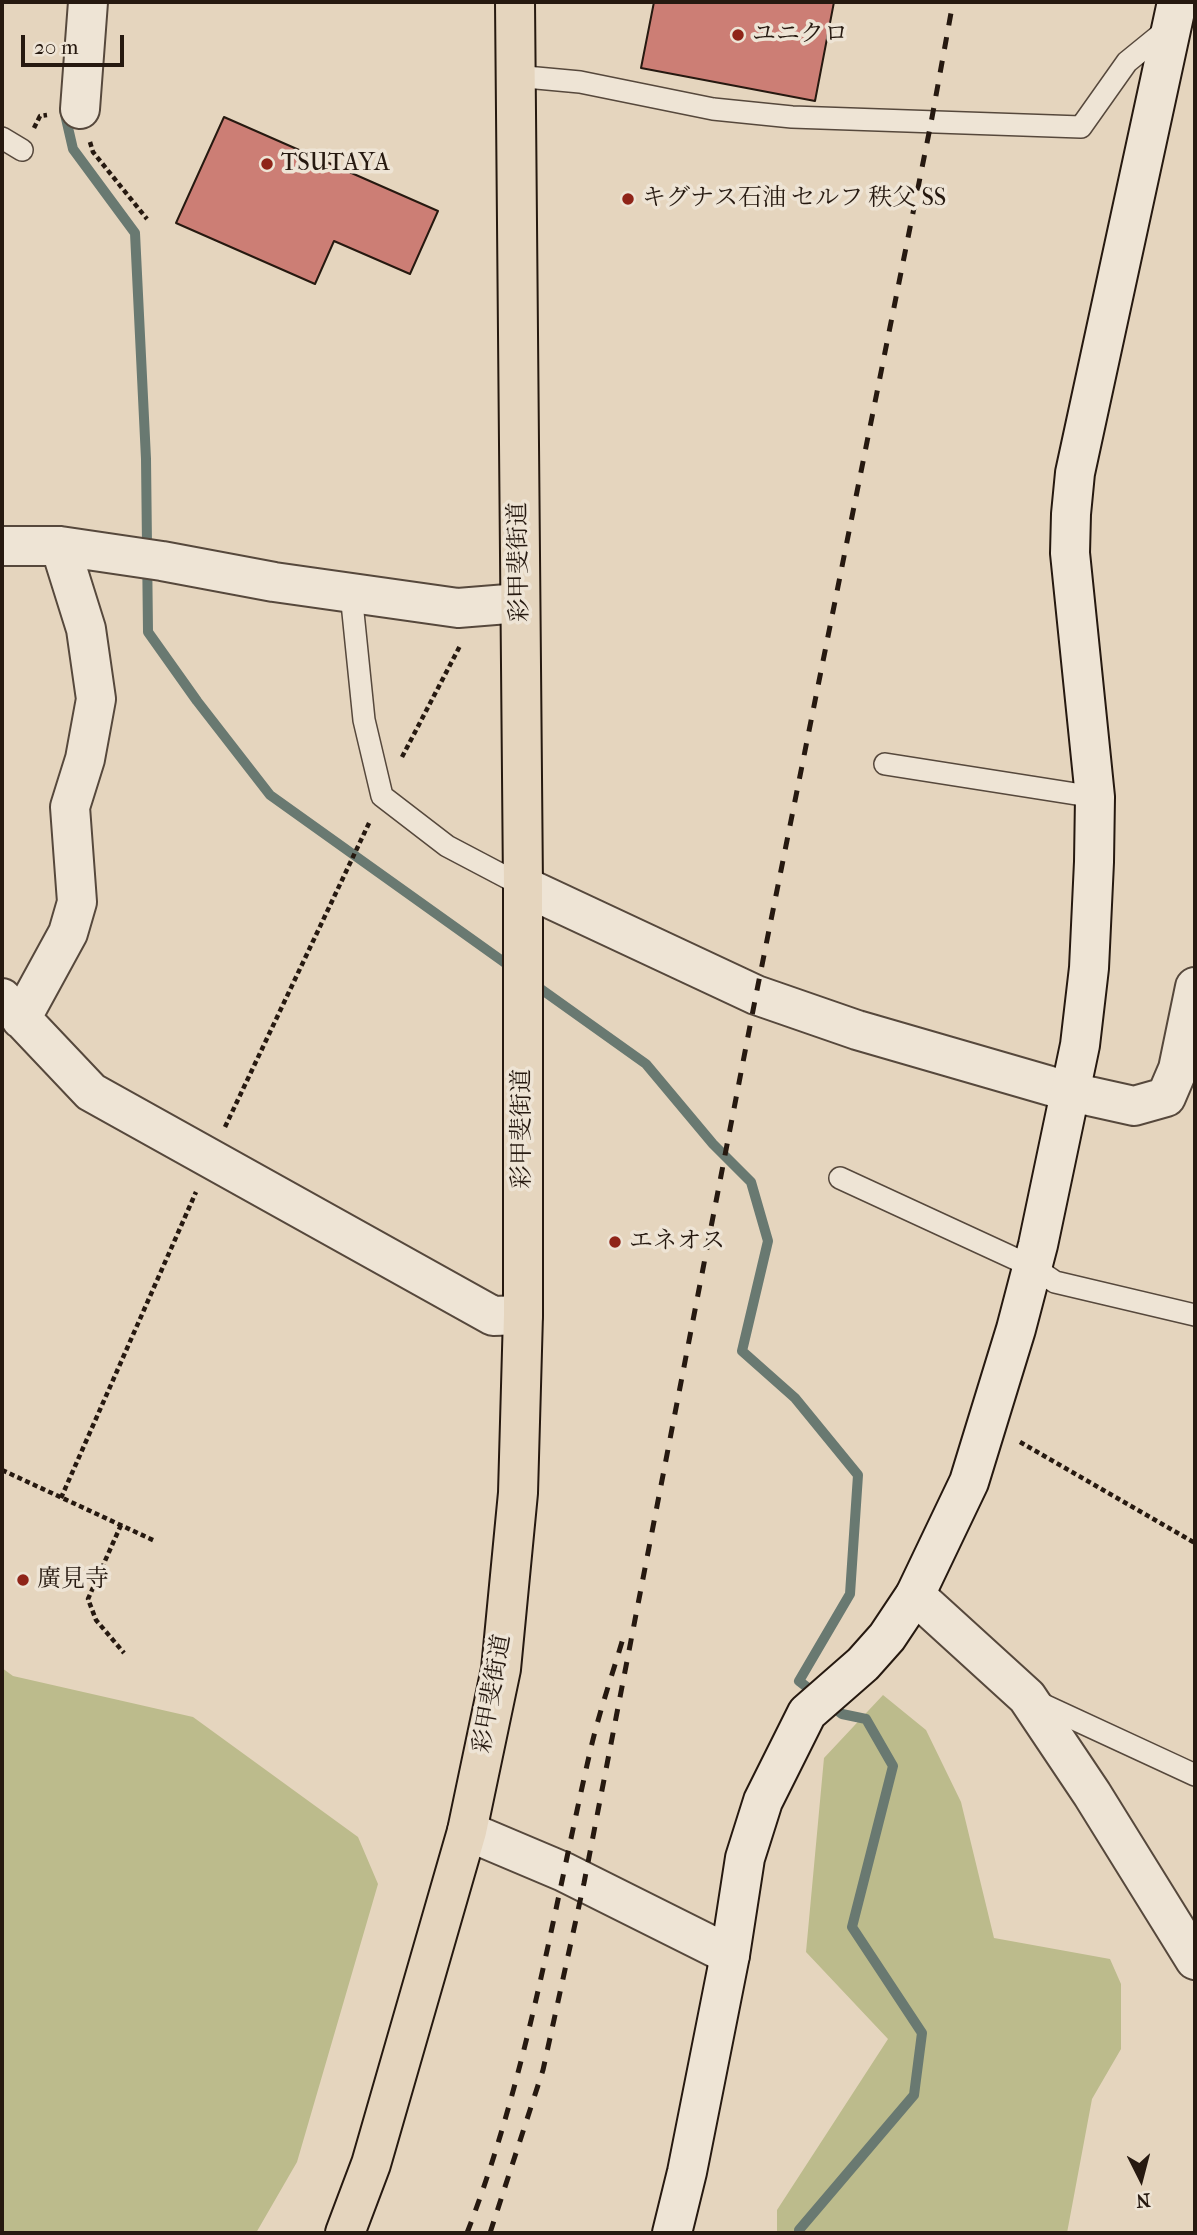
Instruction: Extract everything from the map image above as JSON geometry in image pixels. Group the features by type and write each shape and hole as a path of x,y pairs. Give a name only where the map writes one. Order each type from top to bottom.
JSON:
{"highway":[{"name":"彩甲斐街道","path":"345,2233 372,2164 467,1830 501,1669 518,1493 523,1315 523,886 515,2"}],"street":[{"path":"80,109 88,2"},
{"path":"672,2233 687,2172 730,1955 746,1858 763,1801 807,1713 863,1664 887,1637 915,1595 969,1482 1033,1267 1080,1045 1089,968 1095,797 1070,553 1071,514 1076,473 1174,14"},
{"path":"2,546 60,546 458,608 520,603"},
{"path":"60,546 86,629 96,699 85,760 70,807 77,902 68,933 12,1009 91,1092 493,1316 523,1315"},
{"path":"523,886 756,995 857,1030 1071,1092 1133,1106 1166,1097 1178,1069 1195,987"},
{"path":"915,1595 1027,1697 1092,1794 1195,1960"},
{"path":"467,1830 564,1872 730,1955"}],"lane":[{"path":"515,76 580,82 713,109 792,117 1081,127 1127,62 1174,14"},
{"path":"2,138 22,150"},
{"path":"351,593 364,720 382,796 447,846 523,886"},
{"path":"885,764 1095,797"},
{"path":"840,1178 1033,1267 1055,1282 1195,1315"},
{"path":"1027,1697 1195,1775"}],"path":[{"path":"22,150 40,116 80,109 93,152 147,219"},
{"path":"61,1498 211,1157 382,796 481,606"},
{"path":"987,1424 1195,1543"},
{"path":"2,1470 155,1541"},
{"path":"121,1525 88,1599 96,1620 124,1653"}],"shaded area":[{"path":"2,1668 13,1676 193,1717 358,1837 378,1884 297,2162 256,2233 2,2233"},
{"path":"883,1695 926,1730 961,1802 994,1938 1110,1959 1121,1984 1121,2049 1092,2099 1067,2233 777,2233 777,2210 888,2039 806,1952 824,1758"}],"building":[{"name":"ユニクロ","path":"654,2 834,2 815,101 641,68"},
{"name":"TSUTAYA","path":"224,117 438,211 410,274 334,241 315,284 176,223"}],"waterway":[{"path":"64,110 73,149 135,233 146,459 148,632 197,701 270,795 515,970"},
{"path":"531,982 646,1064 713,1144 751,1182 768,1241 742,1351 795,1398 858,1475 850,1594 799,1681 842,1714 866,1719 893,1766 852,1927 922,2033 914,2095 799,2233"}],"railway":[{"path":"490,2233 543,2070 584,1883 756,995 953,2"},
{"path":"467,2233 488,2174 523,2055 594,1737 624,1635"}],"place":[{"name":"ユニクロ","path":"738,35"},
{"name":"TSUTAYA","path":"267,164"},
{"name":"キグナス石油 セルフ 秩父 SS","path":"628,199"},
{"name":"エネオス","path":"615,1242"},
{"name":"廣見寺","path":"23,1580"}]}
